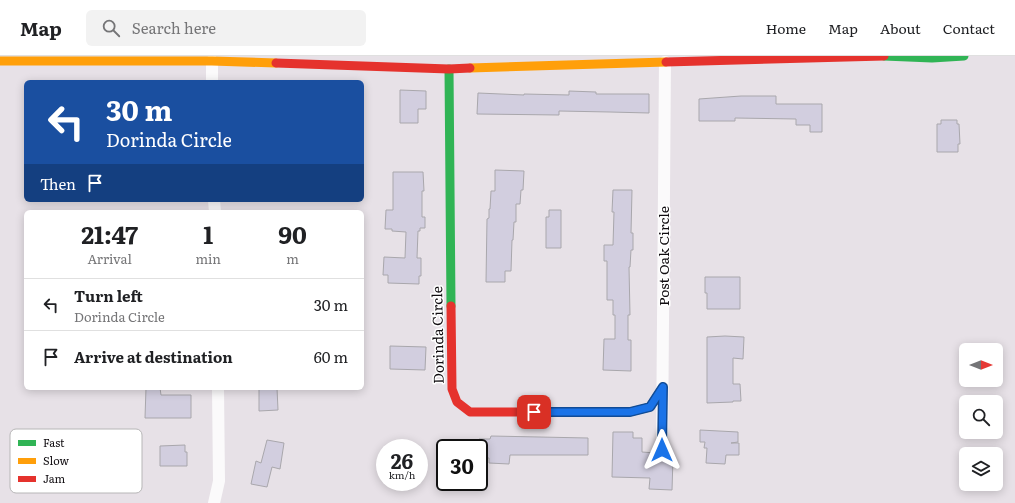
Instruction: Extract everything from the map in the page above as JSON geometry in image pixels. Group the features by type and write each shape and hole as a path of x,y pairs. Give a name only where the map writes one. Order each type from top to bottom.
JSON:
{"street":[{"path":"0,61 212,61 449,69 878,56 947,58 964,56"},
{"path":"212,61 212,80"},
{"name":"Post Oak Circle","path":"662,450 665,62"},
{"name":"Dorinda Circle","path":"449,69 452,389 457,402 470,412 630,412 650,407 663,387"},
{"path":"214,503 219,481 218,390"}],"building":[{"path":"400,90 426,91 426,109 418,109 418,123 400,123"},
{"path":"569,91 596,92 596,94 649,94 649,113 559,111 559,115 477,114 478,93 569,95"},
{"path":"741,96 776,96 776,104 822,104 822,132 810,132 810,125 796,125 796,119 735,118 735,121 699,121 699,99"},
{"path":"941,120 957,120 957,124 959,124 960,144 958,144 958,152 937,152 937,124 941,124"},
{"path":"495,170 524,171 523,190 521,190 520,204 516,204 516,222 514,222 512,240 511,271 505,271 505,282 486,282 487,219 489,218 491,191 495,191"},
{"path":"393,172 423,172 424,191 422,191 422,217 425,217 425,228 420,228 420,231 418,231 417,258 421,258 421,276 419,276 419,284 388,283 388,275 383,275 384,257 405,258 406,232 385,229 386,210 393,210"},
{"path":"613,190 632,190 631,233 633,233 633,250 631,250 629,267 630,315 628,315 628,340 631,340 631,371 603,370 604,339 615,339 615,315 613,315 613,300 607,300 607,261 604,261 604,245 613,245"},
{"path":"549,210 561,210 561,248 546,248 546,217 549,217"},
{"path":"705,277 740,277 740,309 707,309"},
{"path":"707,337 744,337 743,359 733,358 733,384 740,384 741,401 707,403"},
{"path":"390,346 426,347 425,370 390,369"},
{"path":"146,390 160,390 161,395 191,395 191,418 145,418"},
{"path":"259,390 277,390 278,410 259,411"},
{"path":"700,430 738,432 738,442 731,443 739,443 739,455 726,455 725,464 706,463 707,448 704,448 705,442 700,442"},
{"path":"613,432 633,432 633,438 642,438 642,452 655,453 659,457 673,458 672,490 649,489 650,478 612,477"},
{"path":"491,436 588,438 588,455 510,455 509,464 489,463 488,439 490,439"},
{"path":"267,440 284,443 280,469 272,467 267,487 251,484 256,461 261,463"},
{"path":"185,445 185,452 187,452 187,466 160,466 160,446"}],"traffic: fast":[{"path":"884,56 932,58 964,56"},
{"path":"449,69 451,306"},
{"path":"604,412 630,412 650,407 663,387"}],"traffic: slow":[{"path":"0,61 212,61 276,63"},
{"path":"470,68 666,62"}],"traffic: jam":[{"path":"666,62 884,56"},
{"path":"276,63 449,69 470,68"},
{"path":"451,306 452,389 457,402 470,412 604,412"}],"route":[{"path":"534,412 630,412 650,407 663,387 662,450"}]}
